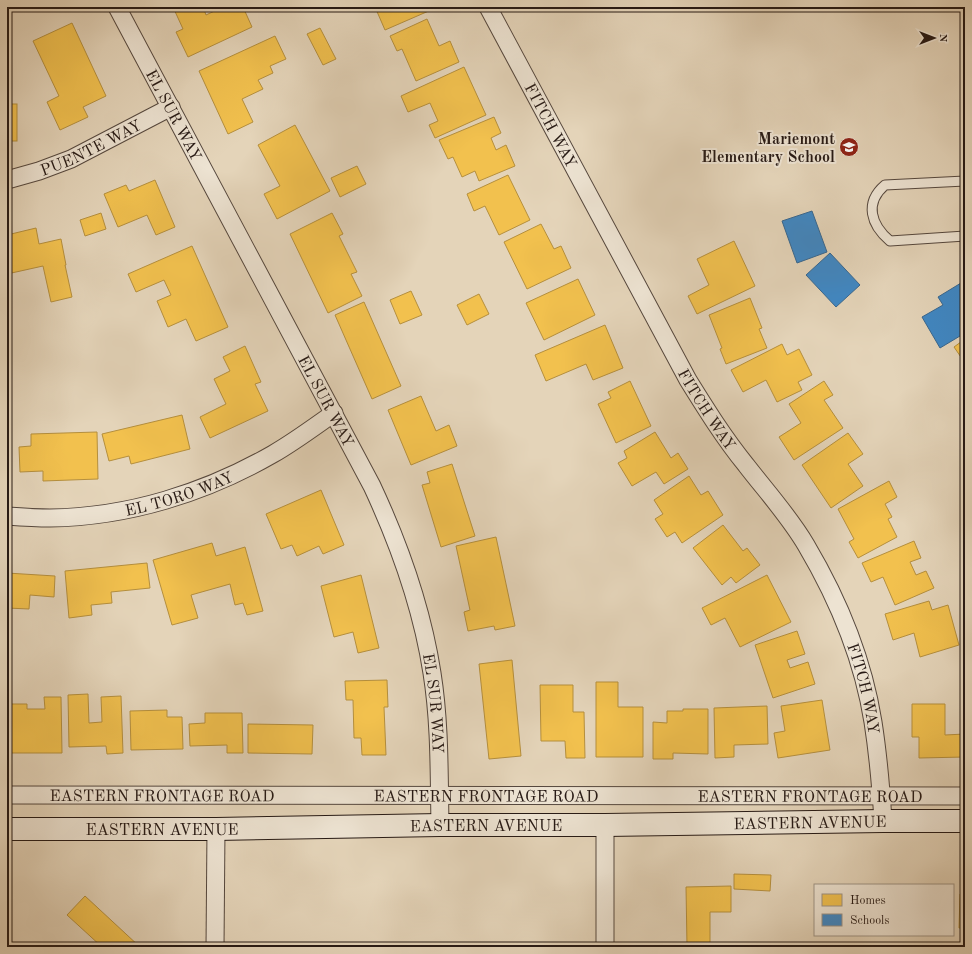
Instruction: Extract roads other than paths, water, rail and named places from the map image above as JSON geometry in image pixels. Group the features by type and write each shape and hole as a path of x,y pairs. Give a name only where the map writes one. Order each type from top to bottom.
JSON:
{"main road":[{"name":"EASTERN AVENUE","path":"7,829 216,829 440,825 606,825 965,821"}],"street":[{"name":"EL SUR WAY","path":"117,7 334,413 391,526 419,608 433,680 439,738 440,825"},
{"name":"FITCH WAY","path":"488,7 688,380 715,423 790,521 805,544 830,589 850,637 861,670 873,720 883,821"},
{"name":"PUENTE WAY","path":"7,180 39,171 71,159 171,107"},
{"name":"EL TORO WAY","path":"7,516 50,518 97,514 143,506 189,494 232,476 274,454 334,413"},
{"name":"EASTERN FRONTAGE ROAD","path":"7,795 965,796"},
{"path":"605,947 606,825"},
{"path":"214,947 216,829"}],"lane":[{"path":"965,180 885,185 876,192 872,205 874,222 882,234 890,241 965,236"}],"place":[{"name":"Mariemont Elementary School","path":"849,147"}]}
